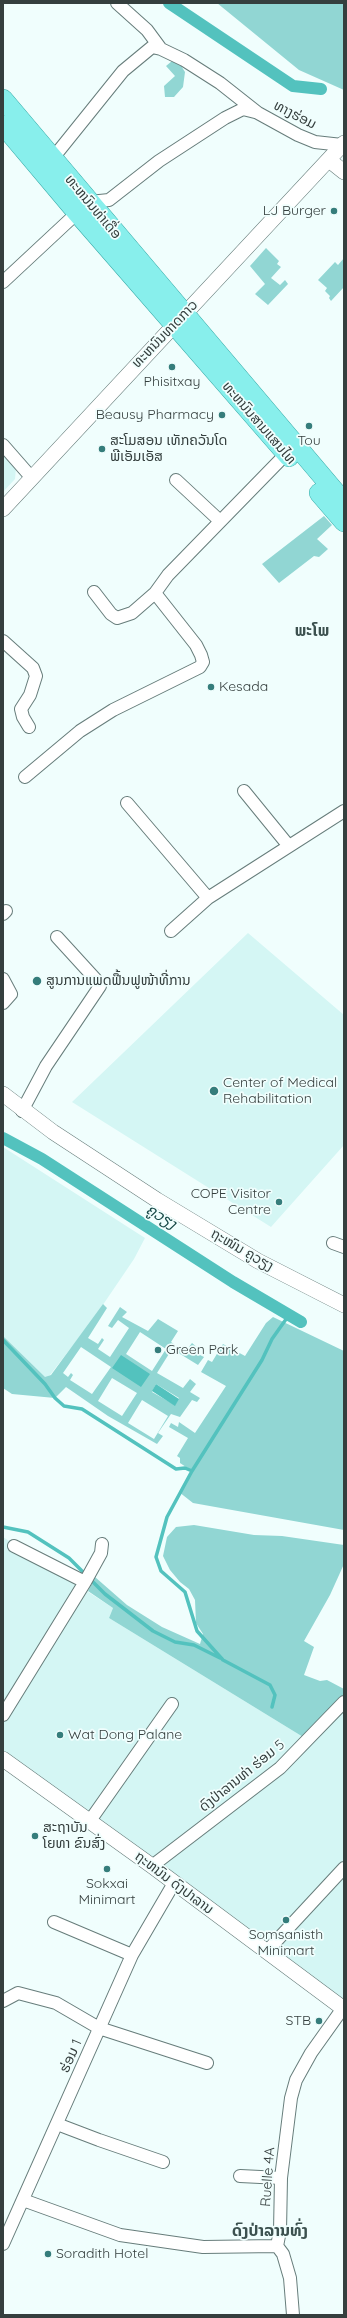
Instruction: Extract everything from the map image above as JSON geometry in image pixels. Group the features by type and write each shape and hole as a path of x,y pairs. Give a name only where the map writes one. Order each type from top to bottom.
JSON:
{"main road":[{"name":"ທະຫນົນທ່າເດື່ອ","path":"3,100 52,158 83,208"},
{"name":"ທະຫນົນທ່າເດື່ອ","path":"3,125 83,208 180,319"},
{"name":"ທະຫນົນສາມແສນໄທ","path":"180,319 286,454 344,522"},
{"path":"180,319 344,502"}],"street":[{"path":"116,3 147,30 161,49"},
{"path":"52,158 123,71 152,47 161,49 184,60 220,84 258,113"},
{"path":"3,282 83,208 110,200 159,161 225,118 243,109 258,113"},
{"name":"ທາງຮ່ອມ","path":"258,113 298,135 315,142 343,144"},
{"name":"ທະຫນົນທາດກາວ","path":"3,509 31,477 343,144"},
{"path":"329,160 344,172"},
{"path":"3,445 31,477"},
{"path":"94,592 111,614 117,618 132,613 155,593 168,575 286,454"},
{"path":"176,480 220,521"},
{"path":"25,777 80,731 113,710 200,667 203,662 196,645 155,593"},
{"path":"3,641 33,668 36,676 30,695 21,709 23,717 29,727"},
{"path":"244,791 288,845"},
{"path":"126,803 208,898"},
{"path":"171,931 208,898 344,810"},
{"path":"22,1111 46,1066 100,986 99,983 57,937"},
{"path":"3,979 11,994 3,1002"},
{"name":"ຖະໜົນ ຄູວຽງ","path":"3,1094 22,1111 156,1200 258,1261 344,1305"},
{"name":"ຖະໜົນ ຄູວຽງ","path":"3,1104 22,1111"},
{"path":"3,1715 92,1570 101,1553 102,1544"},
{"path":"14,1546 82,1587"},
{"name":"ດົງປ່າລານທ່າ ຮ່ອມ 5","path":"152,1866 280,1768 344,1702"},
{"path":"89,1822 172,1704"},
{"name":"ຖະຫນົນ ດົງປາລານ","path":"3,1760 152,1866 174,1884 343,2008"},
{"path":"267,1951 344,1868"},
{"name":"ຮ່ອມ 1","path":"5,2237 23,2200 132,1955 174,1884"},
{"path":"54,1922 132,1955"},
{"path":"3,2001 18,1993 56,2003 99,2028 207,2063"},
{"name":"Ruelle 4A","path":"277,2246 280,2231 280,2178 291,2098 296,2080 311,2053 343,2008"},
{"path":"57,2124 163,2162"},
{"path":"240,2176 280,2178"},
{"path":"23,2200 120,2235 203,2247 277,2246 283,2254 290,2278 293,2315"}],"shaded area":[{"path":"217,3 344,3 344,90 299,70"},
{"path":"172,61 180,64 185,72 183,87 174,97 165,97 164,86 175,76 166,66"},
{"path":"266,248 279,261 277,264 281,267 271,278 280,285 285,280 288,284 268,305 255,294 265,284 250,266"},
{"path":"344,258 344,287 331,301 329,298 330,296 325,291 327,288 318,280 335,262 338,265"},
{"path":"3,454 16,468 15,479 3,492"},
{"path":"324,516 332,525 317,539 328,549 319,557 314,556 279,583 262,564"},
{"name":"Center of Medical Rehabilitation","path":"248,933 344,1015 344,1145 271,1227 72,1102"},
{"path":"3,1147 145,1238 134,1259 94,1318 50,1375 45,1378 3,1336"},
{"path":"103,1304 107,1308 88,1338 98,1344 102,1338 104,1340 98,1349 110,1357 129,1328 118,1320 112,1328 108,1326 120,1307 127,1312 122,1317 148,1331 158,1319 178,1331 171,1342 185,1352 192,1343 198,1348 194,1352 204,1357 198,1365 172,1349 157,1373 183,1388 190,1379 196,1384 190,1392 200,1398 197,1402 192,1400 180,1417 171,1414 158,1433 163,1436 157,1444 108,1416 66,1387 55,1398 12,1394 3,1388 3,1336 45,1377 51,1375","holes":["140,1332 166,1349 152,1371 126,1354","81,1347 111,1367 92,1394 70,1380 73,1375 71,1373 68,1377 63,1373","112,1378 137,1393 122,1416 98,1401","156,1384 179,1398 175,1405 152,1392","142,1400 168,1416 154,1439 128,1423"]},
{"path":"273,1317 344,1351 344,1530 193,1503 179,1492 192,1471 180,1463 180,1458 177,1456 188,1438 169,1427 171,1423 178,1427 179,1422 195,1433 226,1386 201,1372 208,1360 212,1362 223,1344 245,1356 266,1323"},
{"path":"121,1355 150,1374 141,1387 112,1368"},
{"path":"156,1384 179,1399 175,1406 152,1391"},
{"path":"194,1525 254,1535 282,1536 344,1545 344,1564 330,1595 304,1641 314,1647 304,1675 320,1681 327,1680 344,1689 344,1702 308,1740 109,1618 113,1608 88,1591 95,1577 127,1605 162,1627 200,1644 203,1634 196,1623 195,1600 189,1589 180,1582 170,1570 163,1556 167,1537 176,1527"},
{"path":"3,1537 113,1608 109,1618 308,1740 344,1701 344,2012 3,1763"}],"waterway":[{"path":"169,3 293,86 321,89"},
{"name":"ຄູວຽງ","path":"3,1138 42,1159 233,1282 301,1322"},
{"path":"192,1471 262,1360 272,1339 289,1315"},
{"path":"3,1340 64,1406 82,1409 176,1469 185,1468 192,1471 167,1517 156,1557 161,1571 185,1592 197,1631 223,1660 270,1685 275,1695 272,1707"},
{"path":"3,1527 28,1532 69,1558 105,1594 153,1631 175,1642 194,1645 220,1658"}],"place":[{"name":"LJ Burger","path":"334,211"},
{"name":"Phisitxay","path":"172,367"},
{"name":"Beausy Pharmacy","path":"222,415"},
{"name":"Tou","path":"309,426"},
{"name":"ສະໂມສອນ ເທັກຄວັນໂດ ພີເອັມເອັສ","path":"102,449"},
{"name":"Kesada","path":"211,687"},
{"name":"ສູນການແພດຟື້ນຟູໜ້າທີ່ການ","path":"37,981"},
{"name":"Center of Medical Rehabilitation","path":"214,1091"},
{"name":"COPE Visitor Centre","path":"279,1202"},
{"name":"Green Park","path":"158,1350"},
{"name":"Wat Dong Palane","path":"60,1735"},
{"name":"ສະຖາບັນ ໂຍທາ ຂົນສົ່ງ","path":"35,1836"},
{"name":"Sokxai Minimart","path":"107,1869"},
{"name":"Somsanisth Minimart","path":"286,1920"},
{"name":"STB","path":"319,2021"},
{"name":"Soradith Hotel","path":"48,2254"}],"district":[{"name":"ພະໂພ","path":"312,631"},
{"name":"ດົງປ່າລານທົ່ງ","path":"270,2231"}]}
